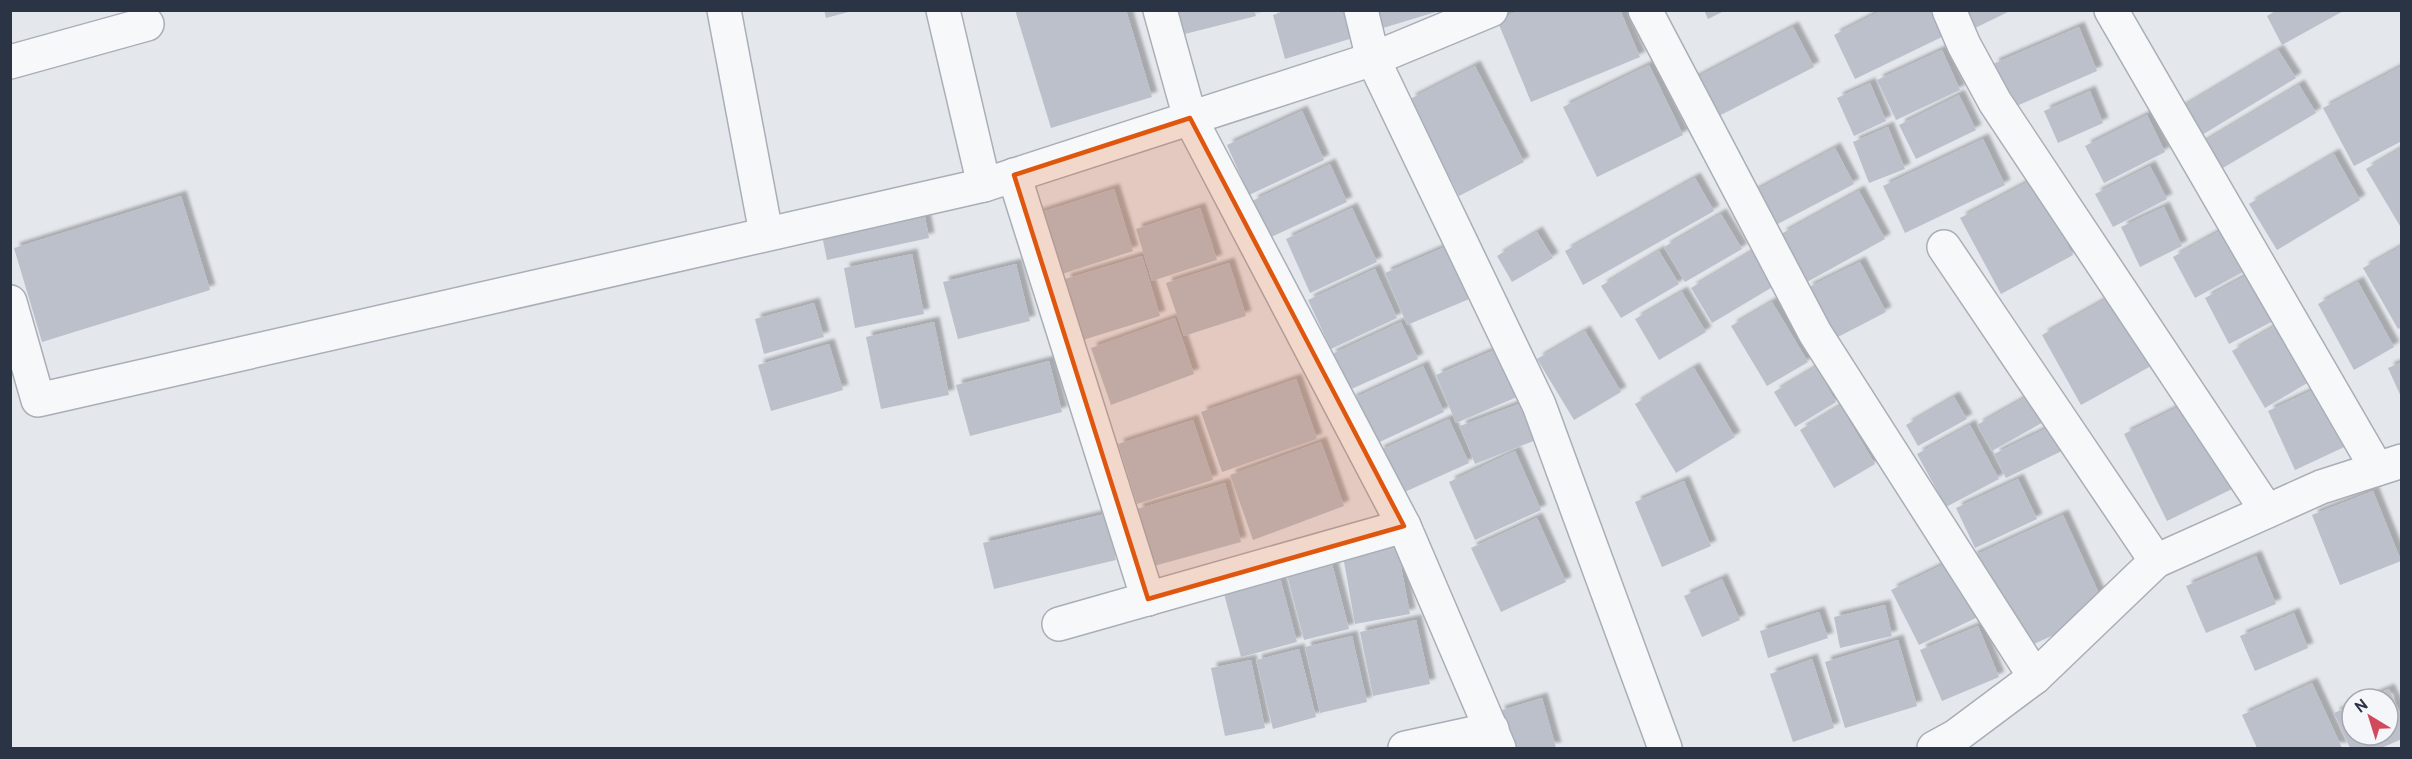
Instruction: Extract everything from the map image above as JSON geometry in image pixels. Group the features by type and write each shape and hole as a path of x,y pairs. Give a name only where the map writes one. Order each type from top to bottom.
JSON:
{"street":[{"path":"724,10 766,233"},
{"path":"943,10 999,180 1148,599"},
{"path":"1160,10 1190,118 1404,526 1495,739 1405,748"},
{"path":"1361,10 1373,59 1539,405 1665,748"},
{"path":"10,302 38,400 999,180 1373,59 1491,10"},
{"path":"1645,10 1815,333 2035,677"},
{"path":"1949,10 1964,45 1995,102 2267,511"},
{"path":"1934,748 1956,736 2035,677 2156,561 2321,487 2389,465 2111,10"},
{"path":"10,62 147,24"},
{"path":"1944,247 2156,561"},
{"path":"1059,624 1404,526"}],"highlighted area":[{"path":"1190,118 1404,526 1148,599 1014,175"}],"building":[{"path":"824,10 852,10 852,11 826,18"},
{"path":"1015,10 1126,10 1152,97 1051,128"},
{"path":"1154,10 1254,10 1256,16 1161,40"},
{"path":"1287,10 1351,10 1359,36 1285,59 1273,15"},
{"path":"1378,10 1439,10 1439,11 1383,28"},
{"path":"1521,10 1620,10 1640,57 1531,102 1497,20"},
{"path":"1704,10 1726,10 1708,19"},
{"path":"1883,10 1936,10 1948,34 1855,79 1834,35"},
{"path":"1964,10 2012,10 1973,29"},
{"path":"2277,10 2345,10 2282,45 2267,16"},
{"path":"1793,27 1814,67 1711,120 1690,81"},
{"path":"2079,27 2097,71 2012,108 1993,64"},
{"path":"1942,50 1960,90 1896,120 1877,80"},
{"path":"2278,50 2296,78 2187,144 2169,115"},
{"path":"1649,65 1683,135 1597,177 1563,107"},
{"path":"1475,66 1524,162 1459,196 1410,99"},
{"path":"2402,66 2402,141 2354,166 2323,108"},
{"path":"1870,83 1886,121 1854,136 1837,98"},
{"path":"2299,85 2316,113 2204,179 2187,152"},
{"path":"2090,91 2103,123 2058,143 2044,111"},
{"path":"1959,95 1976,130 1916,159 1899,125"},
{"path":"1302,111 1324,160 1249,195 1227,145"},
{"path":"2147,115 2165,152 2104,183 2085,146"},
{"path":"1888,127 1905,169 1869,183 1853,142"},
{"path":"1983,139 2005,185 1905,233 1883,186"},
{"path":"1835,148 1854,184 1770,228 1751,193"},
{"path":"2402,148 2402,225 2400,226 2366,169"},
{"path":"2334,154 2360,200 2277,250 2249,204"},
{"path":"1330,164 1347,202 1269,238 1252,201"},
{"path":"2150,166 2167,199 2113,227 2095,194"},
{"path":"1695,178 1714,211 1583,285 1565,251"},
{"path":"2032,180 2073,255 2001,294 1960,218"},
{"path":"1114,189 1133,251 1056,276 1036,214"},
{"path":"1859,191 1885,239 1807,282 1781,234"},
{"path":"181,196 210,290 42,342 14,248"},
{"path":"921,196 929,238 827,260 818,216"},
{"path":"2164,207 2182,246 2140,267 2121,227"},
{"path":"1200,208 1217,260 1152,281 1136,229"},
{"path":"1352,208 1377,262 1310,293 1286,239"},
{"path":"1721,214 1742,249 1685,282 1664,247"},
{"path":"2229,226 2252,267 2195,298 2173,257"},
{"path":"1537,232 1553,258 1512,282 1497,256"},
{"path":"1452,244 1474,297 1407,325 1385,273"},
{"path":"2402,246 2402,327 2398,329 2363,268"},
{"path":"1659,251 1679,284 1621,318 1601,286"},
{"path":"1753,251 1774,286 1712,323 1691,288"},
{"path":"912,254 924,314 855,328 844,268"},
{"path":"1142,256 1160,316 1083,340 1065,279"},
{"path":"1860,262 1886,312 1834,339 1807,288"},
{"path":"1229,263 1246,316 1184,336 1166,283"},
{"path":"1016,264 1030,321 958,339 943,282"},
{"path":"1375,269 1397,318 1331,349 1308,300"},
{"path":"2255,271 2279,318 2229,344 2205,298"},
{"path":"2358,282 2394,347 2354,370 2318,304"},
{"path":"2128,287 2167,357 2081,405 2042,335"},
{"path":"1682,292 1706,332 1659,360 1635,319"},
{"path":"1772,302 1808,362 1767,386 1731,326"},
{"path":"814,303 824,337 764,354 755,319"},
{"path":"1175,318 1194,374 1111,405 1091,348"},
{"path":"2286,320 2319,376 2265,408 2232,351"},
{"path":"934,322 949,395 881,409 866,337"},
{"path":"1401,322 1418,359 1347,391 1330,355"},
{"path":"1585,331 1621,392 1574,420 1537,359"},
{"path":"1511,343 1531,391 1456,423 1436,375"},
{"path":"829,344 843,390 771,411 758,365"},
{"path":"1049,361 1062,412 970,436 956,385"},
{"path":"2402,362 2402,399 2388,368"},
{"path":"1423,366 1444,412 1371,446 1350,400"},
{"path":"1816,367 1836,402 1795,427 1774,392"},
{"path":"1694,368 1735,437 1676,473 1635,404"},
{"path":"1296,379 1317,439 1222,472 1201,412"},
{"path":"2328,383 2355,442 2295,470 2268,411"},
{"path":"2046,386 2061,412 1992,451 1977,425"},
{"path":"2201,396 2244,483 2167,521 2124,434"},
{"path":"1954,397 1967,419 1918,446 1906,425"},
{"path":"1532,399 1546,436 1475,464 1460,426"},
{"path":"1840,406 1875,464 1834,488 1800,430"},
{"path":"1449,419 1469,463 1398,495 1378,451"},
{"path":"1193,420 1213,480 1137,504 1118,444"},
{"path":"2060,422 2072,446 2006,478 1994,454"},
{"path":"1970,425 1999,479 1946,507 1917,454"},
{"path":"1321,442 1344,506 1253,540 1230,475"},
{"path":"1515,451 1541,510 1475,540 1449,482"},
{"path":"2018,479 2037,519 1975,548 1956,508"},
{"path":"1684,481 1711,546 1662,567 1635,502"},
{"path":"1225,483 1241,542 1154,566 1137,509"},
{"path":"2373,491 2401,561 2340,585 2312,515"},
{"path":"1105,514 1116,560 994,589 983,543"},
{"path":"2063,515 2107,611 2014,653 1971,557"},
{"path":"1537,518 1566,582 1501,612 1471,548"},
{"path":"1397,545 1410,614 1355,624 1343,556"},
{"path":"2256,556 2276,604 2206,633 2186,586"},
{"path":"1331,560 1349,629 1304,640 1286,571"},
{"path":"1953,560 1980,616 1919,645 1891,590"},
{"path":"1279,574 1297,642 1241,657 1223,590"},
{"path":"1722,579 1740,620 1702,637 1684,596"},
{"path":"1885,605 1892,636 1840,648 1834,617"},
{"path":"1819,612 1828,638 1768,658 1760,631"},
{"path":"2294,613 2308,648 2255,671 2240,636"},
{"path":"1416,620 1430,684 1373,696 1360,632"},
{"path":"1978,626 1999,677 1942,701 1920,650"},
{"path":"1352,636 1367,702 1320,713 1305,647"},
{"path":"1898,640 1917,706 1845,728 1825,662"},
{"path":"1299,649 1316,717 1273,729 1256,660"},
{"path":"1812,659 1834,728 1793,742 1770,674"},
{"path":"1251,660 1265,728 1225,736 1211,668"},
{"path":"2312,683 2342,748 2257,748 2242,715"},
{"path":"1542,698 1556,748 1510,748 1499,711"},
{"path":"2340,710 2340,726 2334,713"},
{"path":"2400,713 2402,717 2402,739 2400,740"},
{"path":"2350,747 2383,747 2381,748"}]}
